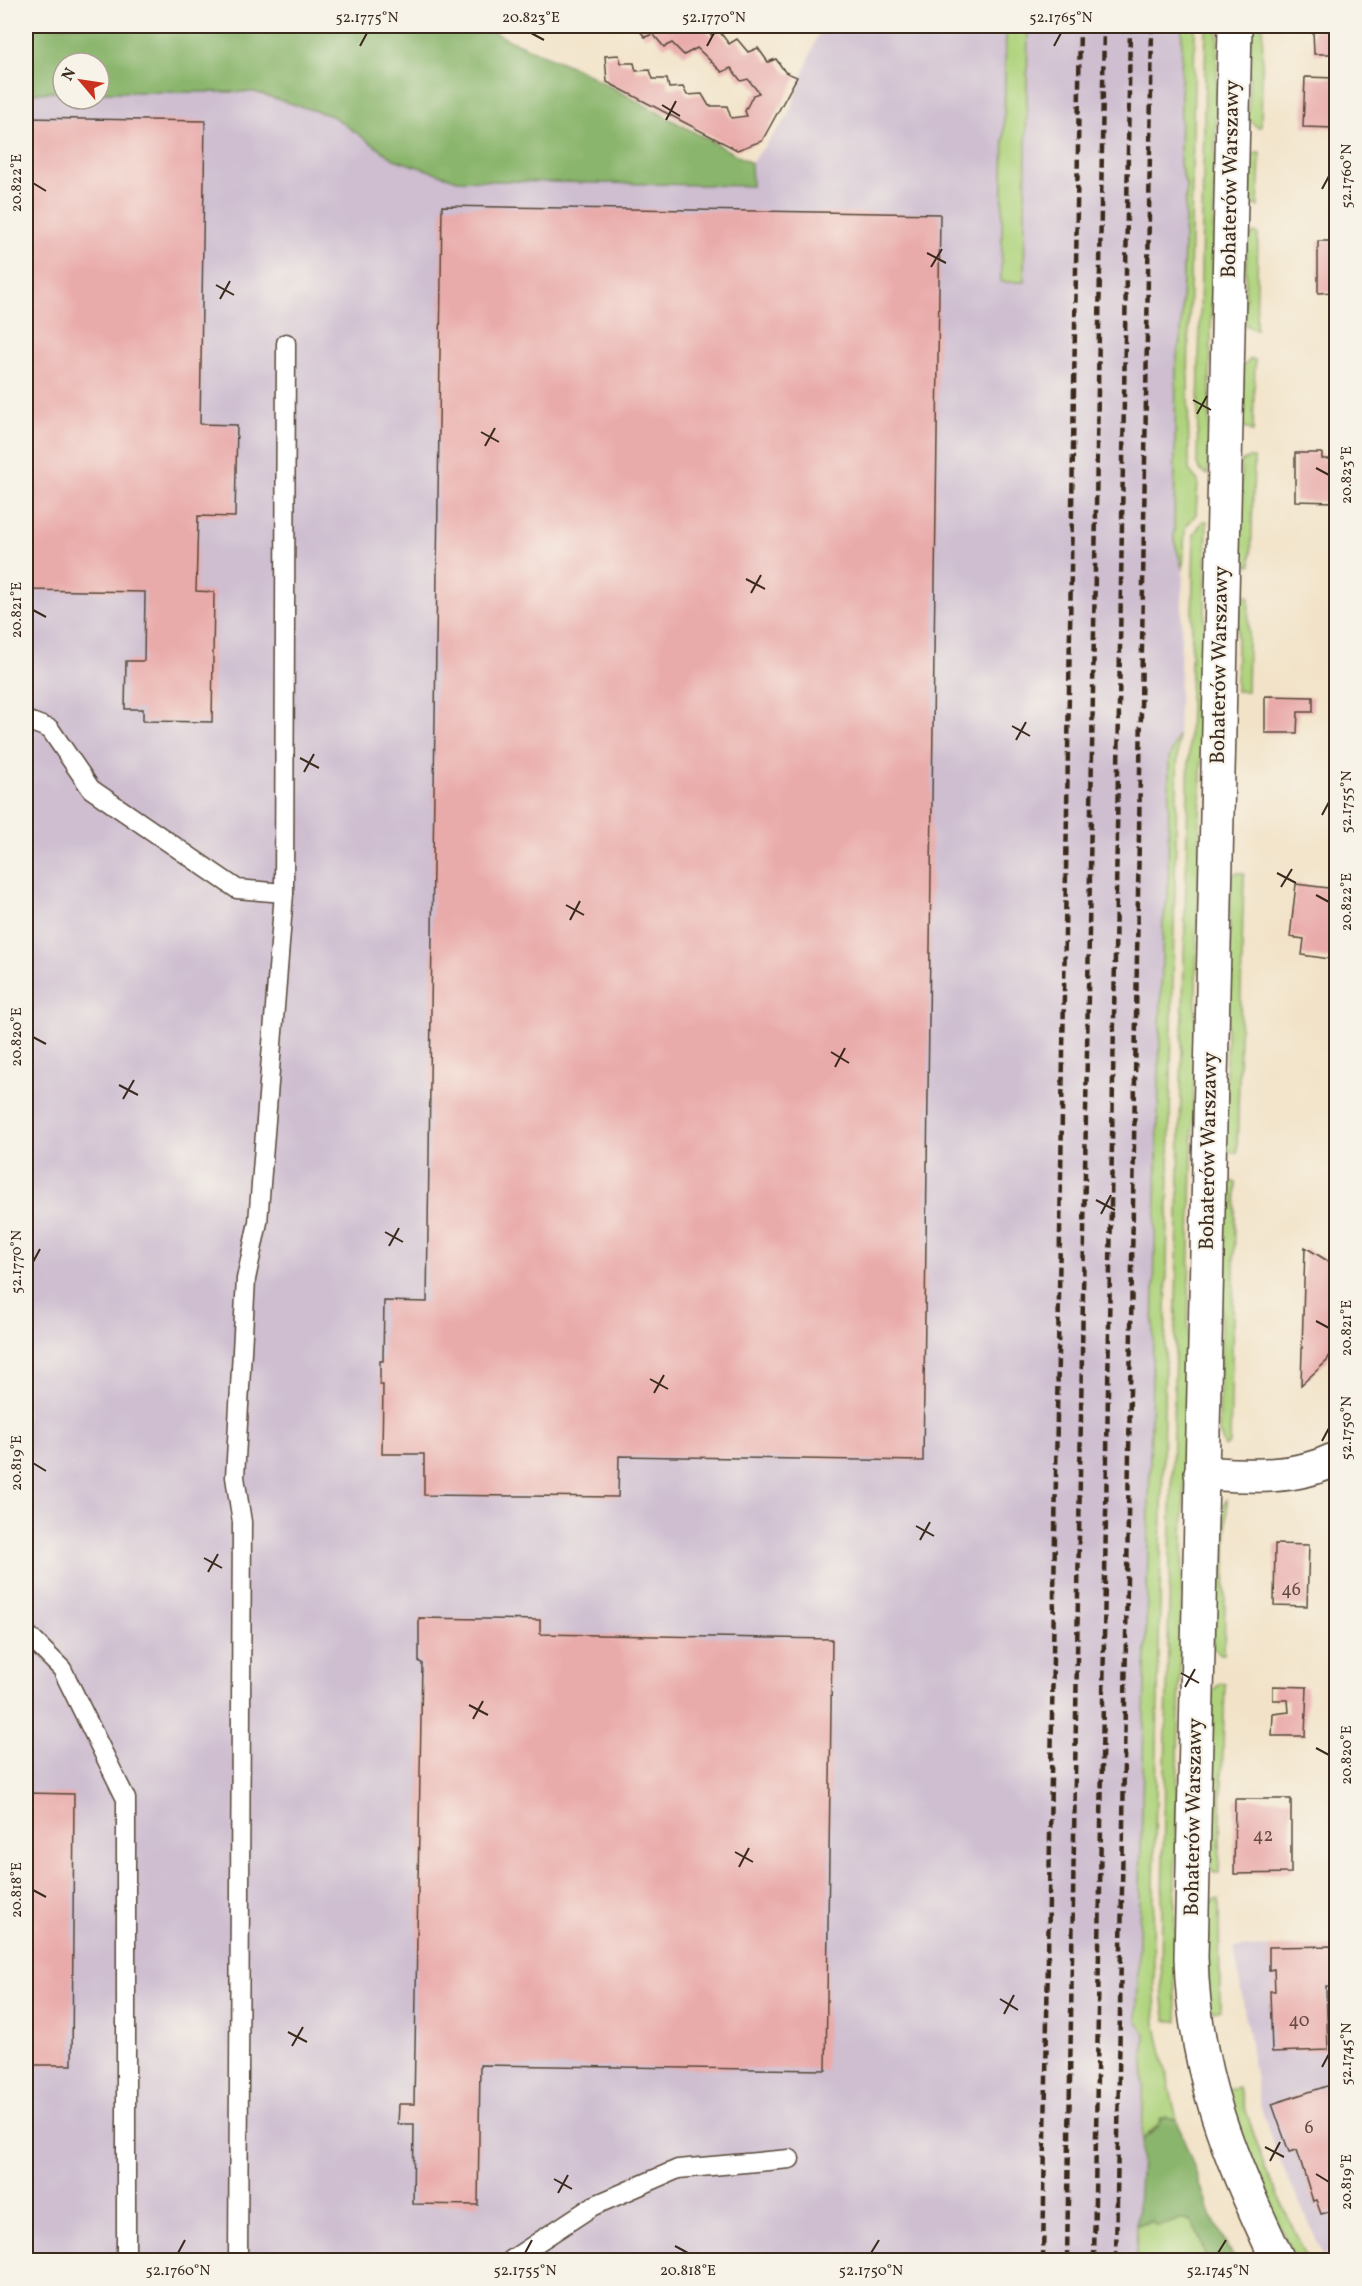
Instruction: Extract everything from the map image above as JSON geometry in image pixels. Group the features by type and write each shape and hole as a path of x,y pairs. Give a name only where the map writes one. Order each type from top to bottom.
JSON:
{"street":[{"name":"Bohaterów Warszawy","path":"1235,26 1201,1473 1192,1888 1192,1996 1196,2027 1218,2121 1244,2190 1278,2260"},
{"path":"1201,1473 1287,1475 1303,1473 1336,1459"}],"lane":[{"path":"238,2260 242,1522 235,1477 246,1279 258,1222 284,893 286,343"},
{"path":"26,720 50,729 91,789 237,889 284,893"},
{"path":"26,1633 62,1669 126,1799 126,2260"},
{"path":"511,2260 593,2206 678,2169 790,2159"}],"shaded area":[{"path":"26,26 482,149 752,162 787,118 821,26 1182,26 1180,165 1186,185 1181,335 1176,362 1174,540 1183,570 1178,735 1169,760 1168,896 1163,922 1137,2021 1145,2033 1136,2260 26,2260"},
{"path":"1336,1946 1336,2245 1324,2256 1276,2152 1260,2105 1234,1948"}],"green space":[{"path":"26,26 482,26 580,70 751,163 752,186 458,180 394,159 332,116 254,92 111,92 111,51 51,51 51,92 26,93"},
{"path":"1006,26 1028,26 1024,282 1001,282"},
{"path":"1182,26 1195,26 1188,382 1189,470 1198,481 1196,514 1185,528 1183,570 1174,540 1176,362 1181,335 1186,185 1180,165"},
{"path":"1206,26 1218,26 1208,475 1201,471 1197,464"},
{"path":"1251,26 1263,26 1261,127 1257,127 1248,119"},
{"path":"1260,153 1258,207 1247,199 1248,157"},
{"path":"1254,233 1258,234 1256,330 1244,324 1247,239"},
{"path":"1251,359 1255,360 1253,432 1242,425 1243,366"},
{"path":"1254,458 1251,565 1239,559 1241,462"},
{"path":"1203,521 1207,521 1175,1885 1175,1997 1178,2021 1166,2021 1162,1977 1162,1904 1194,534"},
{"path":"1243,596 1249,596 1247,691 1236,691 1238,601"},
{"path":"1178,735 1153,1936 1156,2027 1177,2120 1166,2117 1142,2140 1145,2033 1137,2021 1160,1033 1163,922 1168,896 1169,759"},
{"path":"1244,873 1237,1153 1233,1153 1224,1147 1231,875"},
{"path":"1236,1182 1230,1443 1225,1447 1219,1433 1223,1187"},
{"path":"1227,1499 1224,1654 1221,1654 1212,1647 1217,1514"},
{"path":"1221,1683 1225,1684 1219,1873 1215,1873 1207,1865 1212,1691"},
{"path":"1214,1900 1219,1900 1220,2010 1209,2011 1207,1908"},
{"path":"1238,2087 1265,2168 1308,2260 1299,2260 1292,2254 1252,2168 1226,2089"},
{"path":"1161,2118 1177,2120 1211,2215 1234,2260 1207,2260 1200,2237 1191,2221 1179,2220 1156,2226 1152,2221 1137,2225 1142,2140 1157,2128"},
{"path":"1175,2218 1191,2221 1195,2225 1207,2260 1136,2260 1137,2225"}],"building":[{"path":"636,26 684,26 687,30 695,26 702,26 711,35 719,31 729,44 737,39 748,52 758,48 768,62 776,59 785,72 797,77 762,141 737,150 607,82 605,56 619,55 621,63 634,63 636,71 650,70 653,79 667,79 669,88 683,87 687,95 702,94 709,106 727,106 731,118 747,116 745,111 753,95 759,93 748,79 741,81 731,68 722,72 697,48 684,55 672,43 664,47 653,34 645,37"},
{"path":"1313,30 1336,31 1336,54 1314,54"},
{"path":"1305,77 1336,78 1336,128 1303,127"},
{"path":"26,118 205,121 200,424 237,425 235,517 198,516 196,591 214,592 212,722 143,721 143,709 125,709 126,661 144,661 145,592 26,590"},
{"path":"442,206 940,214 923,1461 619,1456 618,1497 424,1495 424,1454 382,1454 383,1385 380,1385 380,1361 383,1361 384,1301 427,1302"},
{"path":"1318,241 1336,241 1336,292 1318,293"},
{"path":"1295,453 1322,453 1322,459 1336,459 1336,502 1295,501"},
{"path":"1265,696 1313,697 1313,712 1298,712 1297,733 1265,733"},
{"path":"1296,884 1336,889 1336,943 1331,942 1330,959 1302,955 1304,939 1290,937"},
{"path":"1305,1247 1336,1266 1336,1340 1327,1361 1301,1385"},
{"path":"1275,1544 1309,1545 1307,1606 1274,1605"},
{"path":"419,1618 540,1620 540,1634 832,1639 826,2070 480,2065 478,2205 413,2204 414,2124 398,2124 399,2104 414,2104 422,1663 419,1662"},
{"path":"1273,1686 1307,1687 1305,1736 1272,1736 1273,1714 1289,1712 1288,1700 1273,1700"},
{"path":"26,1793 74,1794 72,2065 26,2065"},
{"path":"1235,1799 1291,1799 1291,1873 1234,1874"},
{"path":"1336,1946 1336,1986 1326,1986 1328,2050 1272,2052 1270,1991 1275,1991 1274,1969 1269,1970 1269,1947"},
{"path":"1336,2083 1336,2210 1321,2214 1316,2200 1313,2201 1297,2150 1289,2152 1272,2104"}],"railway":[{"path":"1043,2260 1080,26"},
{"path":"1067,2260 1104,26"},
{"path":"1094,2260 1130,26"},
{"path":"1116,2260 1152,26"}]}
